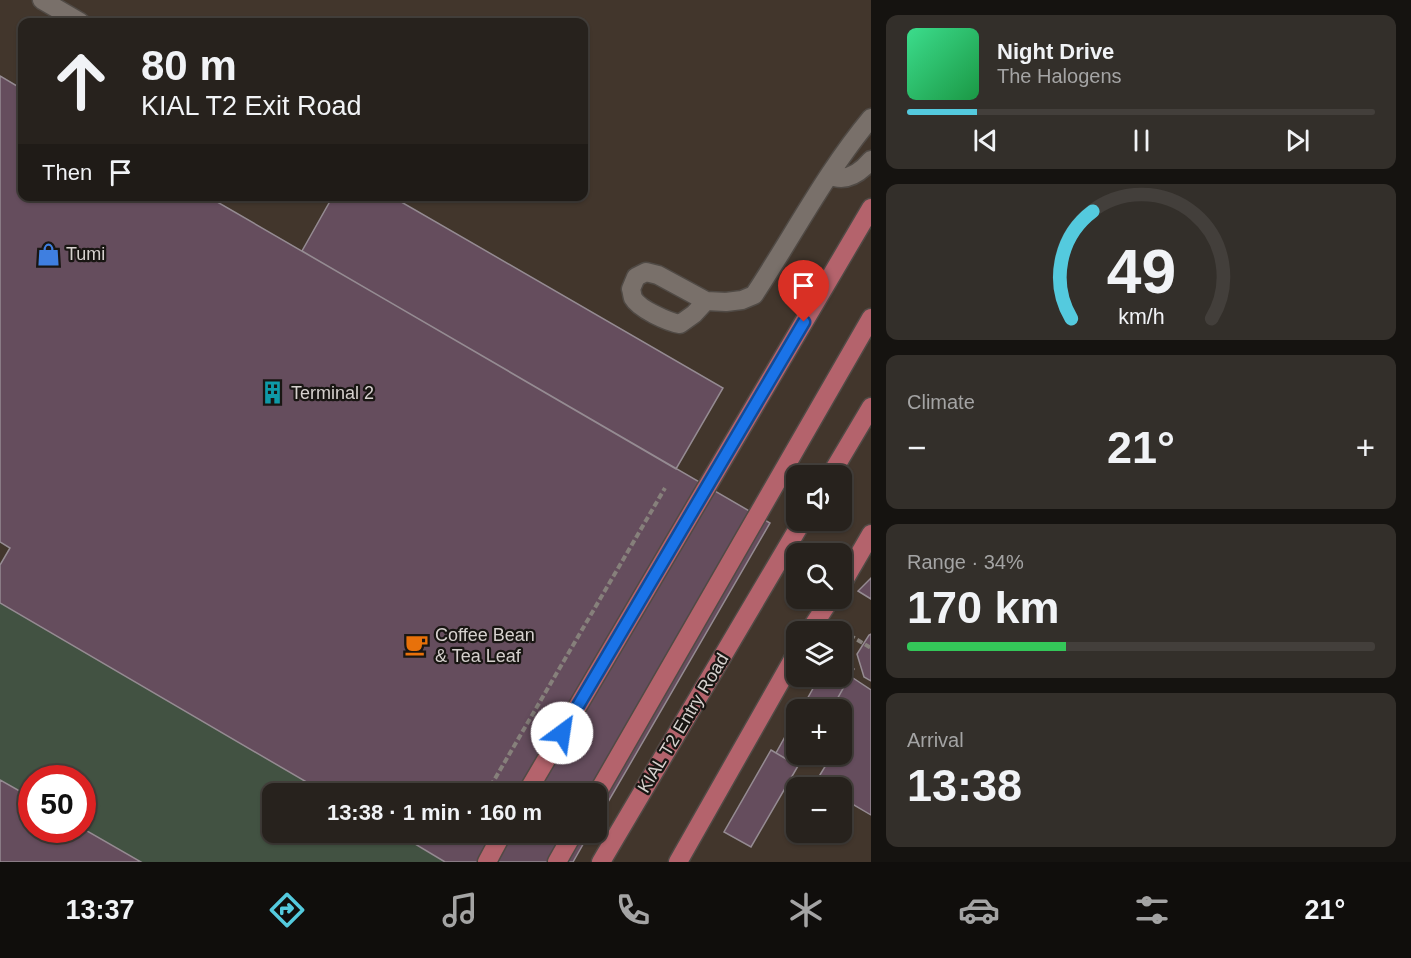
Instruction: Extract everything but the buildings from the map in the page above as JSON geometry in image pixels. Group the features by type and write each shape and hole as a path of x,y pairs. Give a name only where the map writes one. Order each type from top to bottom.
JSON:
{"main road":[{"path":"532,783 871,208"},
{"path":"603,783 871,318"},
{"path":"836,465 871,406"},
{"name":"KIAL T2 Entry Road","path":"601,862 797,531"},
{"path":"852,567 871,534"},
{"path":"678,862 786,672"},
{"path":"487,862 497,843"},
{"path":"557,862 568,843"}],"lane":[{"path":"42,0 73,18"},
{"path":"706,301 742,300 754,295 829,175 854,137 871,117"},
{"path":"829,175 848,178 862,171 871,160"}],"path":[{"path":"492,783 665,488"},
{"path":"852,640 871,648"}],"shaded area":[{"path":"0,0 871,0 871,862 0,862"}],"green space":[{"path":"0,603 310,783 262,783 262,843 412,843 445,862 141,862 96,836 96,765 18,765 18,790 0,780"}],"place":[{"name":"Tumi","path":"48,254"},
{"name":"Terminal 2","path":"273,393"},
{"name":"Coffee Bean & Tea Leaf","path":"417,645"}],"route":[{"path":"562,733 804,322"}]}
